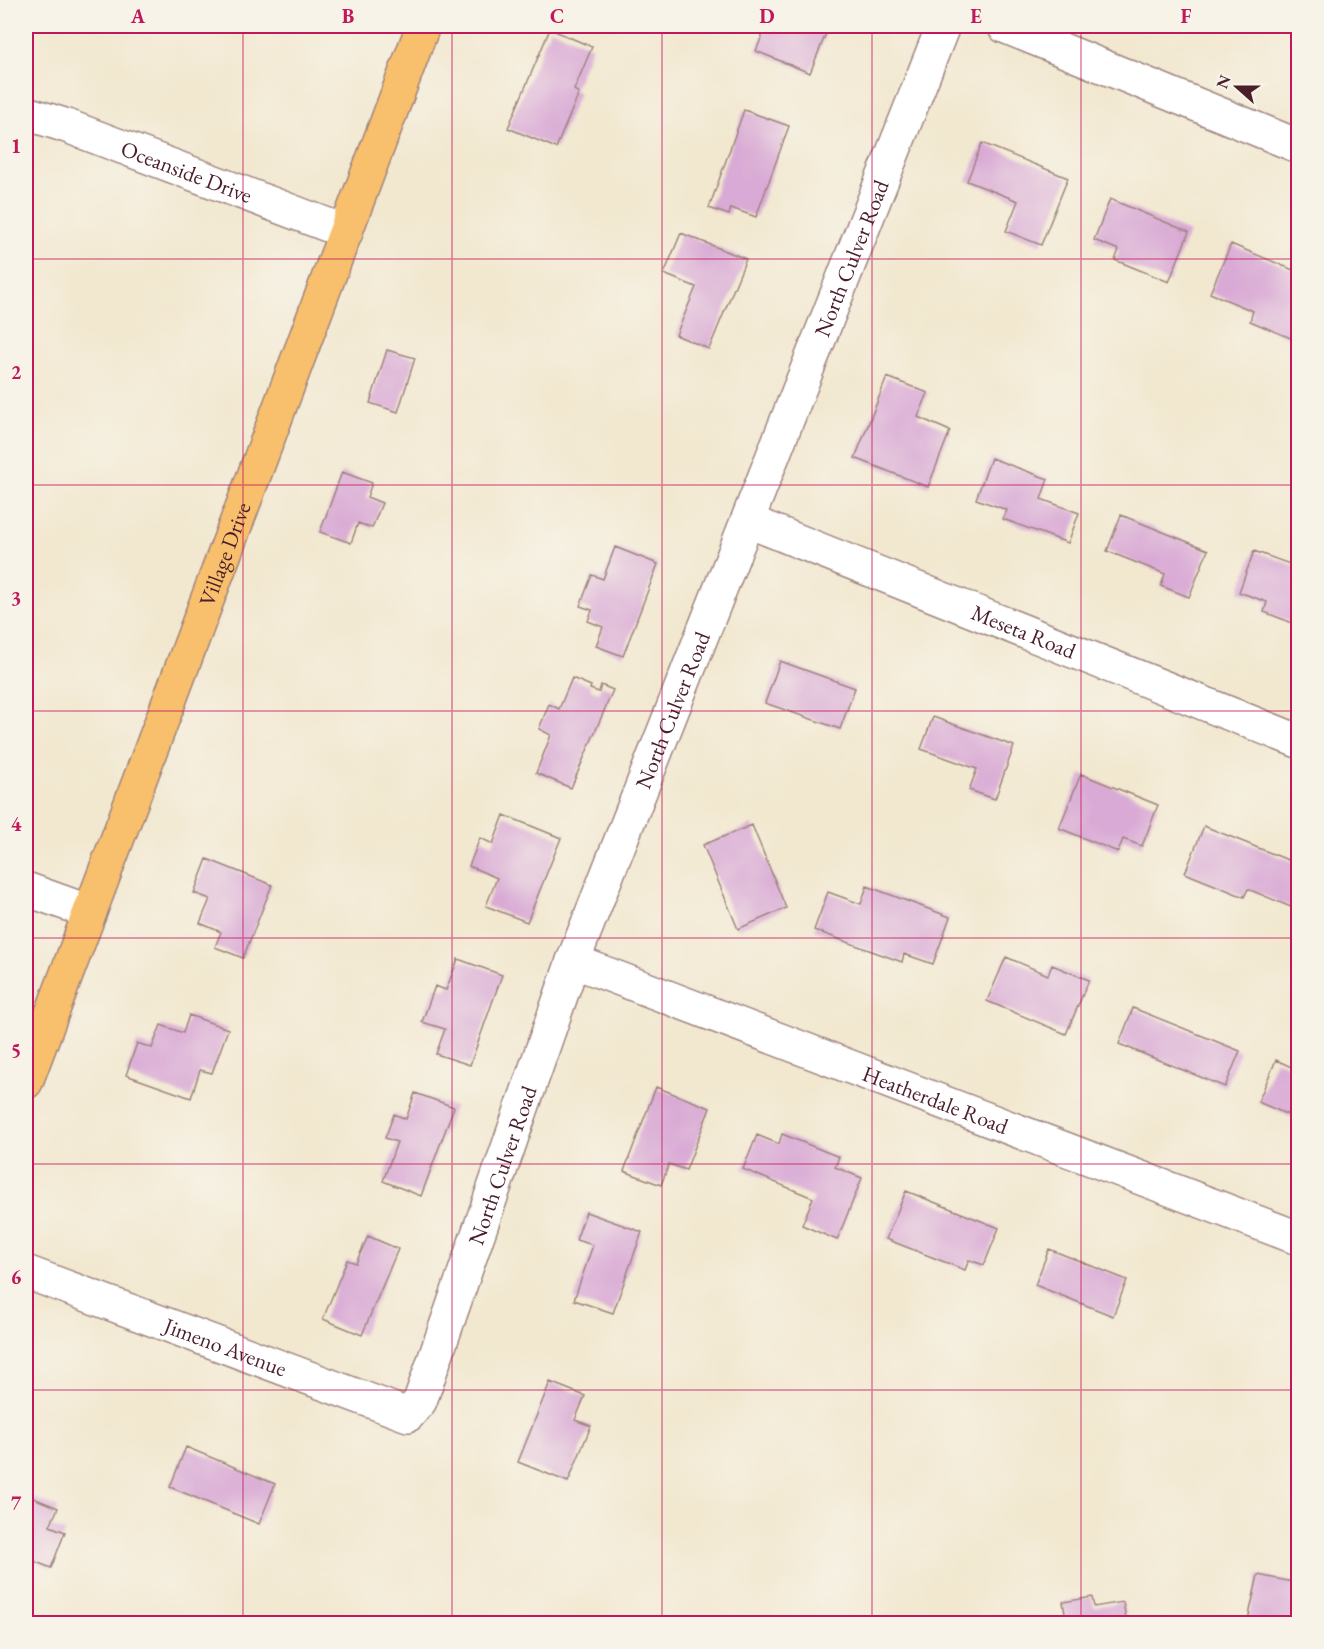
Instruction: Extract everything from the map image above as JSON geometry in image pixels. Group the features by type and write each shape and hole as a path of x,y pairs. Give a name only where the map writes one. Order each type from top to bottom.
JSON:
{"main road":[{"name":"Village Drive","path":"26,1082 423,26"}],"street":[{"name":"North Culver Road","path":"420,1401 573,962 943,26"},
{"path":"1004,26 1299,146"},
{"name":"Oceanside Drive","path":"26,113 67,126 346,232"},
{"name":"Meseta Road","path":"748,521 1299,741"},
{"path":"26,889 90,912"},
{"name":"Heatherdale Road","path":"573,962 1299,1238"},
{"name":"Jimeno Avenue","path":"26,1272 408,1415 420,1401"}],"building":[{"path":"766,26 829,26 810,73 756,51"},
{"path":"550,29 592,47 574,90 579,93 556,148 508,128"},
{"path":"744,110 789,126 756,217 731,208 729,215 709,208"},
{"path":"982,143 1068,178 1041,245 1006,231 1018,201 967,181"},
{"path":"1110,199 1189,232 1169,282 1115,260 1119,250 1094,240"},
{"path":"681,233 746,259 709,349 676,335 696,287 664,274"},
{"path":"1231,244 1298,272 1298,326 1293,339 1250,321 1253,311 1210,293"},
{"path":"387,350 415,358 398,412 370,403"},
{"path":"887,377 928,393 918,417 950,431 928,487 855,458"},
{"path":"991,458 1048,479 1041,499 1079,513 1068,543 1003,519 1007,510 976,499"},
{"path":"342,472 372,483 367,497 382,503 372,528 358,523 351,543 320,532"},
{"path":"1121,515 1208,550 1189,597 1161,586 1165,574 1107,551"},
{"path":"615,547 658,564 623,656 596,646 603,627 588,621 592,610 580,606 592,575 603,579"},
{"path":"1254,551 1298,567 1298,615 1295,624 1264,612 1267,602 1239,592"},
{"path":"780,661 855,688 840,729 765,703"},
{"path":"572,678 599,692 601,685 613,690 571,788 536,773 551,735 539,729 549,704 559,709"},
{"path":"933,717 1014,746 995,799 969,790 977,769 921,749"},
{"path":"1081,774 1158,805 1142,846 1123,839 1118,852 1059,828"},
{"path":"504,815 561,838 527,922 486,906 497,878 469,866 480,838 493,844"},
{"path":"752,825 786,908 738,929 703,845"},
{"path":"1204,826 1298,864 1298,910 1248,889 1244,897 1185,873"},
{"path":"207,859 272,885 243,958 215,947 221,932 200,923 210,899 194,893"},
{"path":"867,886 950,917 933,964 904,954 902,962 814,930 828,892 861,904"},
{"path":"1006,957 1048,975 1052,965 1089,980 1066,1034 987,1001"},
{"path":"458,959 502,975 470,1065 436,1054 445,1029 422,1022 435,986 446,990"},
{"path":"1133,1008 1240,1051 1225,1087 1119,1044"},
{"path":"189,1015 228,1029 212,1073 200,1070 191,1098 126,1075 137,1043 152,1048 161,1025 183,1033"},
{"path":"1276,1060 1298,1070 1298,1119 1258,1102"},
{"path":"656,1087 710,1108 686,1170 669,1164 661,1185 624,1171"},
{"path":"415,1093 454,1107 421,1196 383,1181 397,1142 385,1138 394,1114 406,1119"},
{"path":"782,1134 839,1157 835,1167 862,1178 837,1240 802,1225 813,1198 743,1169 757,1135 779,1144"},
{"path":"906,1191 999,1228 984,1265 969,1260 965,1270 886,1239"},
{"path":"586,1212 642,1232 613,1313 574,1300 593,1245 576,1240"},
{"path":"368,1236 398,1249 362,1335 323,1319 347,1260 356,1263"},
{"path":"1049,1249 1127,1280 1113,1316 1035,1285"},
{"path":"550,1382 585,1396 575,1420 591,1426 568,1482 518,1462"},
{"path":"186,1447 275,1484 259,1524 170,1487"},
{"path":"26,1495 58,1508 50,1526 65,1532 51,1568 26,1558"},
{"path":"1258,1575 1298,1583 1298,1622 1283,1619 1282,1624 1264,1624 1248,1620"},
{"path":"1092,1597 1094,1607 1123,1602 1127,1624 1047,1624 1066,1619 1063,1602"}]}
